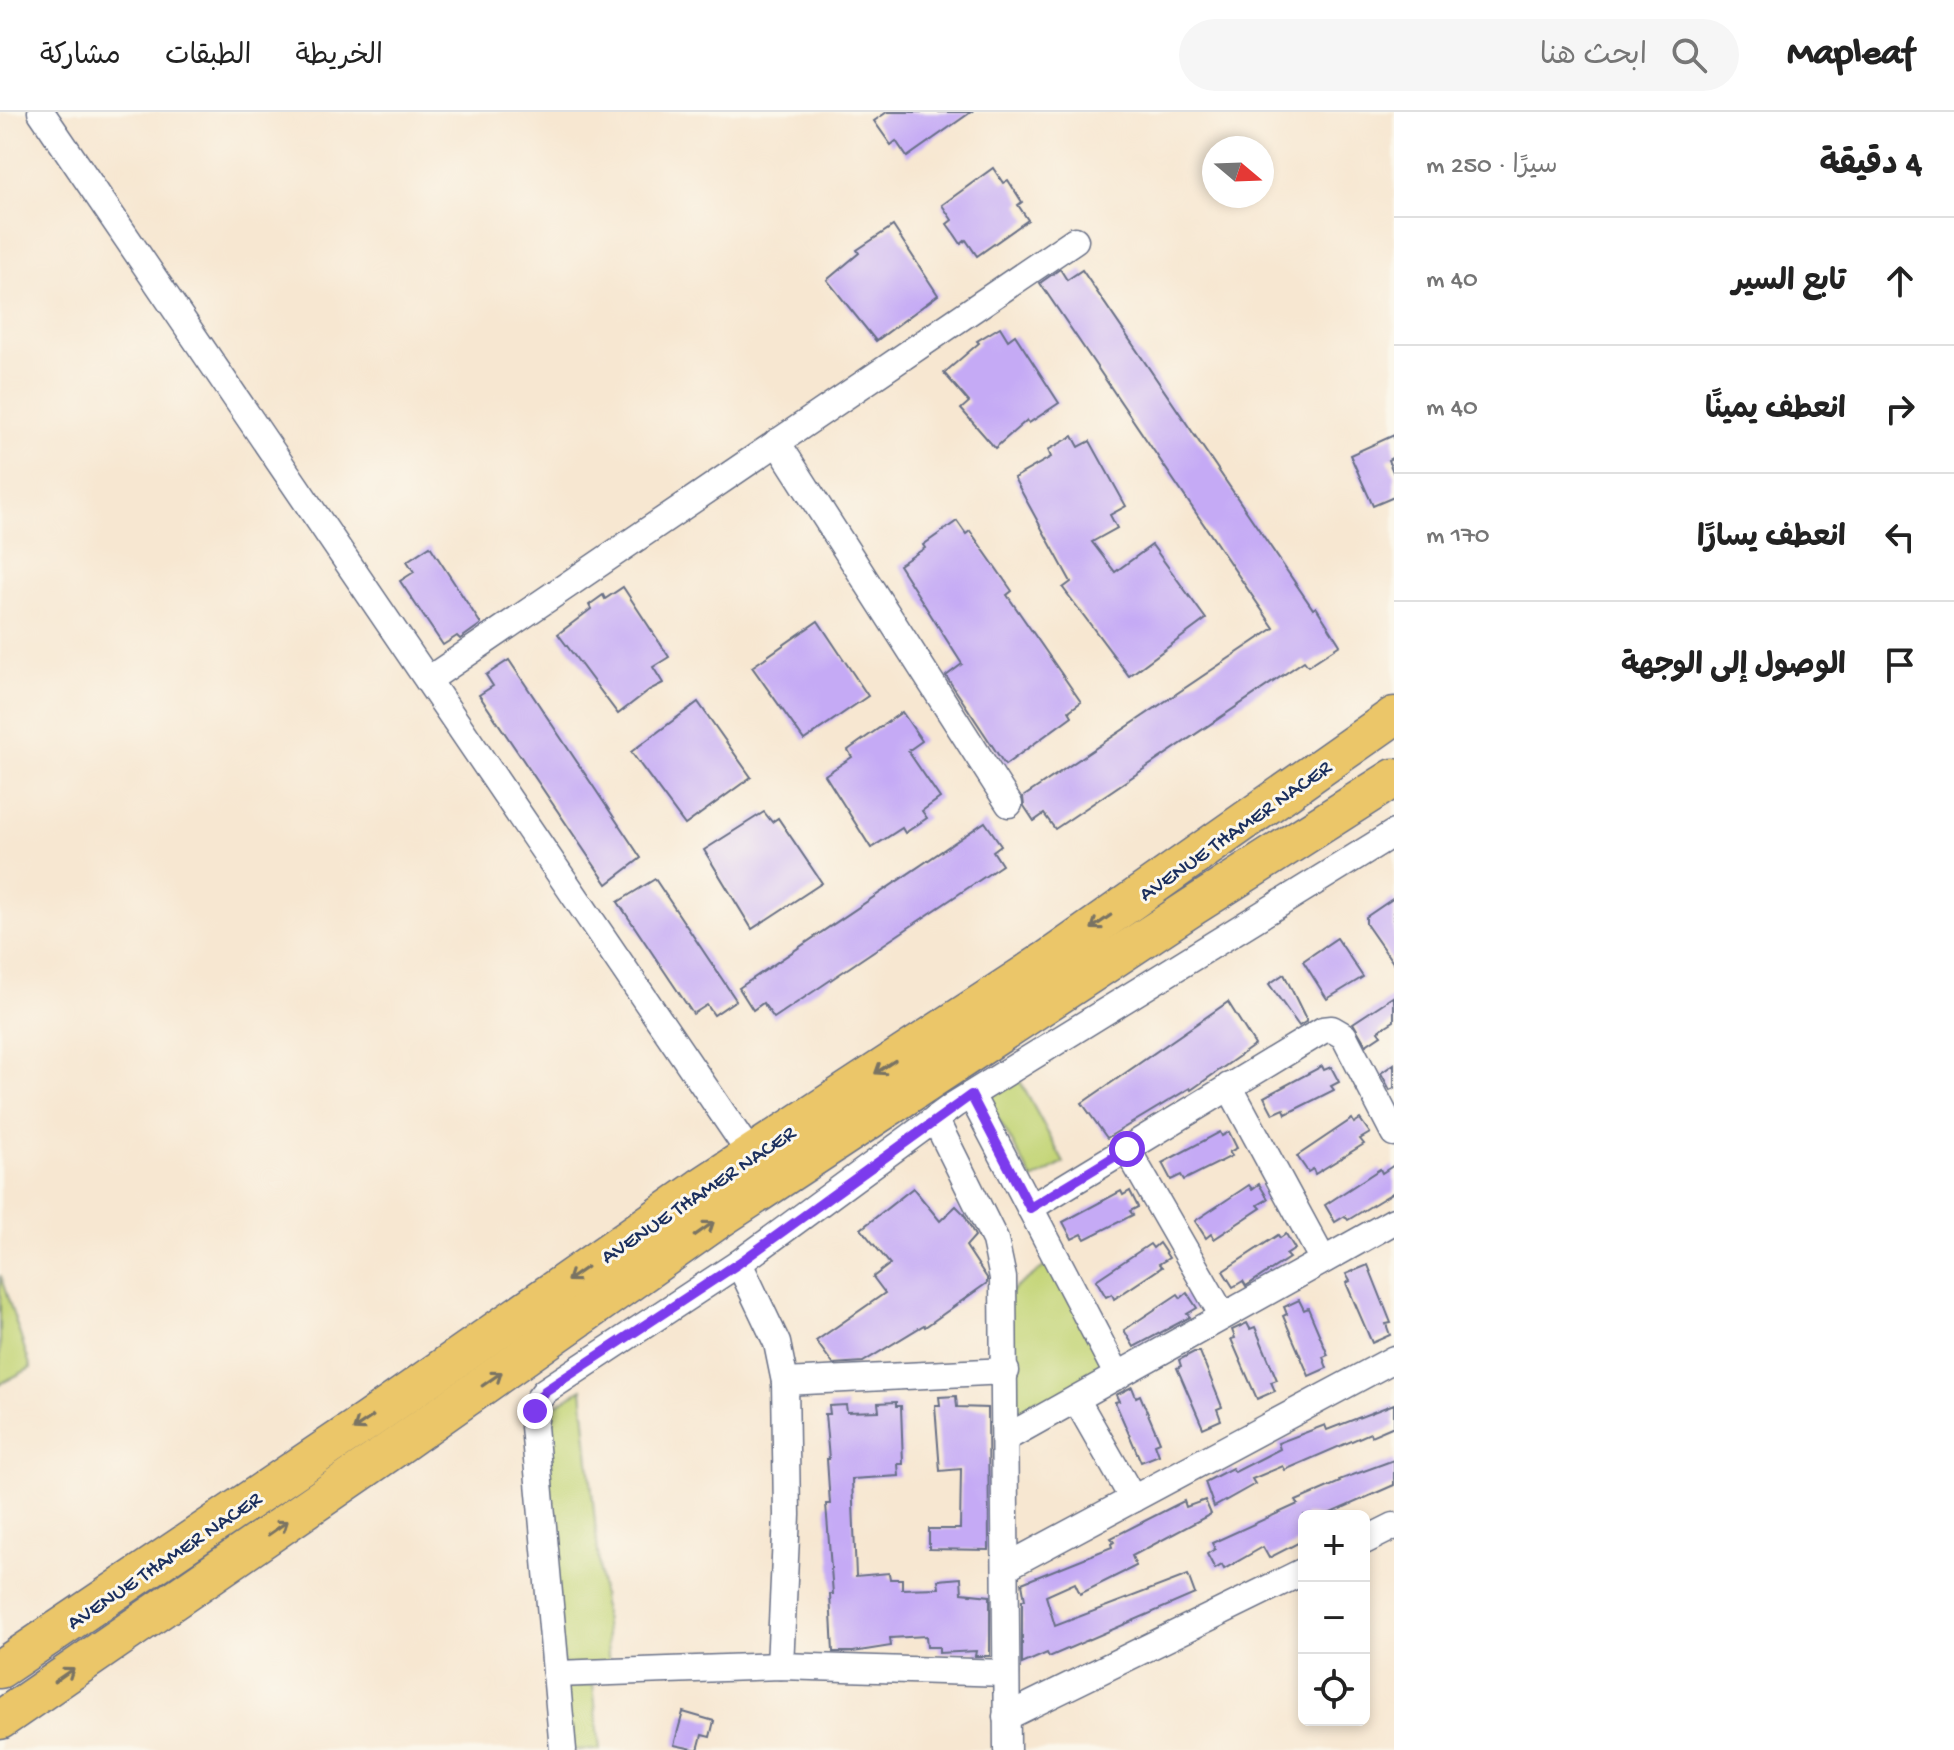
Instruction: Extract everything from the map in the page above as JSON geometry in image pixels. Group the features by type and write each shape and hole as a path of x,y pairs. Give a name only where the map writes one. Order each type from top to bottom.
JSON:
{"highway":[{"name":"AVENUE THAMER NACER","path":"0,1669 367,1421 751,1155 1046,961 1394,716"},
{"name":"AVENUE THAMER NACER","path":"0,1720 719,1219 1192,907 1394,778"}],"street":[{"path":"41,112 751,1155"},
{"path":"428,680 1075,240"},
{"path":"777,442 1009,804"},
{"path":"563,1750 534,1426 538,1400 560,1381 739,1263 971,1095 1394,833"},
{"path":"1030,1208 1323,1030 1332,1029 1344,1036 1394,1133"},
{"path":"1229,1086 1323,1260"},
{"path":"971,1095 1118,1376"},
{"path":"935,1119 1000,1256 1006,1371 1007,1750"},
{"path":"1127,1149 1223,1316"},
{"path":"1006,1438 1394,1221"},
{"path":"739,1263 777,1343 785,1382 787,1515 780,1666"},
{"path":"1006,1567 1394,1359"},
{"path":"785,1382 1006,1371"},
{"path":"1076,1399 1133,1499"},
{"path":"1370,1538 1394,1526"},
{"path":"1006,1717 1298,1574"},
{"path":"556,1674 780,1666 1006,1673"}],"green space":[{"path":"1020,1081 1064,1163 1033,1180 987,1098"},
{"path":"1056,1258 1111,1373 1017,1426 1005,1296"},
{"path":"0,1275 31,1368 0,1384"},
{"path":"582,1389 609,1665 564,1670 542,1414"},
{"path":"593,1684 600,1750 566,1750 560,1688"}],"building":[{"path":"887,112 971,112 907,157 896,141 891,145 874,121"},
{"path":"993,168 1003,183 1008,180 1022,202 1018,205 1028,220 977,256 966,240 961,244 947,224 952,220 942,205"},
{"path":"893,226 938,295 876,341 827,280 859,253 857,250"},
{"path":"1060,269 1067,280 1082,270 1340,645 1308,666 1304,661 1055,829 1044,814 1034,821 1024,806 1023,797 1274,628 1040,283"},
{"path":"1000,327 1008,340 1015,335 1059,403 1029,423 1027,420 995,448 961,409 969,402 944,373 979,343 977,341"},
{"path":"1394,435 1394,457 1388,460 1394,474 1394,497 1373,506 1350,455"},
{"path":"1073,436 1079,447 1090,441 1126,506 1110,515 1117,528 1092,542 1115,572 1152,545 1206,619 1129,676 1063,588 1071,582 1014,478 1051,457 1048,450"},
{"path":"957,521 966,534 970,531 1012,591 1007,595 1081,702 1069,711 1072,716 1005,765 946,676 962,664 899,565"},
{"path":"430,546 481,624 460,639 457,636 443,645 400,581 414,572 407,561"},
{"path":"623,587 669,657 653,667 663,683 618,714 558,634 591,609 589,605"},
{"path":"818,621 868,696 804,740 752,667"},
{"path":"509,660 641,858 607,884 479,695 493,686 486,675"},
{"path":"698,702 751,777 685,825 631,752"},
{"path":"902,712 922,741 908,751 940,798 922,811 927,818 905,833 902,828 871,848 825,775 852,757 848,750"},
{"path":"764,812 772,822 778,818 822,883 752,929 704,850"},
{"path":"985,822 1001,845 993,851 1002,865 774,1018 763,1003 753,1010 739,988"},
{"path":"655,879 736,1000 714,1015 707,1005 693,1014 618,902"},
{"path":"1394,898 1394,964 1366,924 1366,917"},
{"path":"1337,938 1363,977 1327,999 1303,961"},
{"path":"1284,974 1307,1021 1299,1026 1269,984"},
{"path":"1394,996 1394,1021 1378,1031 1381,1035 1366,1045 1353,1023"},
{"path":"1228,1002 1255,1045 1191,1090 1107,1138 1082,1103"},
{"path":"1394,1064 1394,1088 1390,1090 1381,1073"},
{"path":"1322,1066 1324,1070 1331,1067 1339,1082 1331,1086 1334,1090 1286,1114 1284,1109 1273,1114 1264,1097"},
{"path":"1352,1119 1354,1123 1360,1119 1370,1133 1360,1139 1364,1144 1315,1174 1313,1169 1308,1172 1297,1156"},
{"path":"1220,1132 1222,1136 1229,1132 1237,1148 1229,1152 1232,1156 1184,1180 1181,1175 1171,1180 1162,1163"},
{"path":"1394,1165 1394,1192 1348,1220 1345,1216 1335,1222 1325,1205 1380,1169 1382,1173"},
{"path":"1259,1184 1268,1199 1258,1205 1261,1208 1214,1239 1211,1234 1206,1238 1195,1221 1249,1185 1252,1189"},
{"path":"913,1188 940,1221 956,1206 964,1214 975,1236 966,1246 987,1278 987,1283 925,1327 863,1362 833,1364 816,1341 885,1293 873,1277 890,1264 861,1229"},
{"path":"1121,1191 1123,1195 1130,1191 1138,1207 1130,1211 1133,1215 1085,1239 1082,1234 1072,1239 1063,1222"},
{"path":"1286,1234 1295,1249 1286,1255 1289,1258 1246,1286 1243,1281 1233,1287 1223,1271 1278,1235 1280,1238"},
{"path":"1159,1243 1169,1258 1159,1264 1162,1267 1114,1299 1112,1294 1106,1297 1096,1280 1150,1244 1153,1248"},
{"path":"1368,1265 1391,1323 1386,1324 1390,1335 1372,1343 1346,1283 1350,1281 1346,1274"},
{"path":"1187,1293 1197,1308 1187,1314 1190,1317 1134,1347 1124,1330 1178,1294 1181,1298"},
{"path":"1299,1300 1304,1310 1308,1308 1328,1355 1323,1357 1327,1368 1309,1376 1283,1316 1287,1314 1284,1307"},
{"path":"1247,1323 1250,1329 1255,1327 1277,1380 1271,1382 1275,1391 1257,1399 1231,1339 1235,1338 1232,1330"},
{"path":"1200,1352 1222,1407 1217,1409 1221,1420 1203,1428 1177,1368 1181,1366 1179,1360"},
{"path":"1132,1387 1136,1397 1140,1395 1160,1442 1155,1444 1159,1455 1141,1462 1115,1402 1119,1401 1116,1395"},
{"path":"956,1396 957,1407 988,1408 989,1550 929,1549 929,1529 960,1529 961,1469 940,1471 935,1405 940,1405 939,1397"},
{"path":"896,1402 896,1406 901,1406 903,1464 898,1464 899,1476 852,1479 856,1576 889,1573 890,1579 902,1579 902,1589 939,1588 938,1580 961,1578 962,1593 990,1596 990,1656 975,1656 976,1651 939,1653 939,1647 927,1647 926,1636 890,1638 891,1646 833,1652 830,1594 833,1594 826,1504 830,1504 829,1459 825,1414 830,1414 829,1406 846,1405 847,1412 879,1411 878,1403"},
{"path":"1394,1404 1394,1426 1371,1436 1370,1433 1285,1470 1283,1466 1252,1479 1255,1484 1214,1507 1205,1482 1232,1468 1235,1472 1280,1449 1278,1443 1325,1425 1327,1430"},
{"path":"1394,1460 1394,1485 1338,1510 1298,1510 1298,1543 1269,1558 1263,1547 1224,1569 1222,1565 1215,1569 1207,1554 1215,1549 1212,1543 1298,1504 1296,1501 1339,1480"},
{"path":"1205,1500 1211,1514 1132,1556 1136,1566 1080,1594 1075,1583 1046,1596 1055,1626 1188,1575 1195,1594 1049,1657 1047,1653 1022,1664 1022,1600 1025,1600 1022,1583 1112,1547 1114,1542 1111,1538 1184,1501 1186,1507"},
{"path":"683,1712 714,1721 710,1737 702,1735 698,1750 674,1745"}],"route":[{"path":"535,1411 545,1391 739,1263 971,1095 1030,1208 1127,1149"}]}
